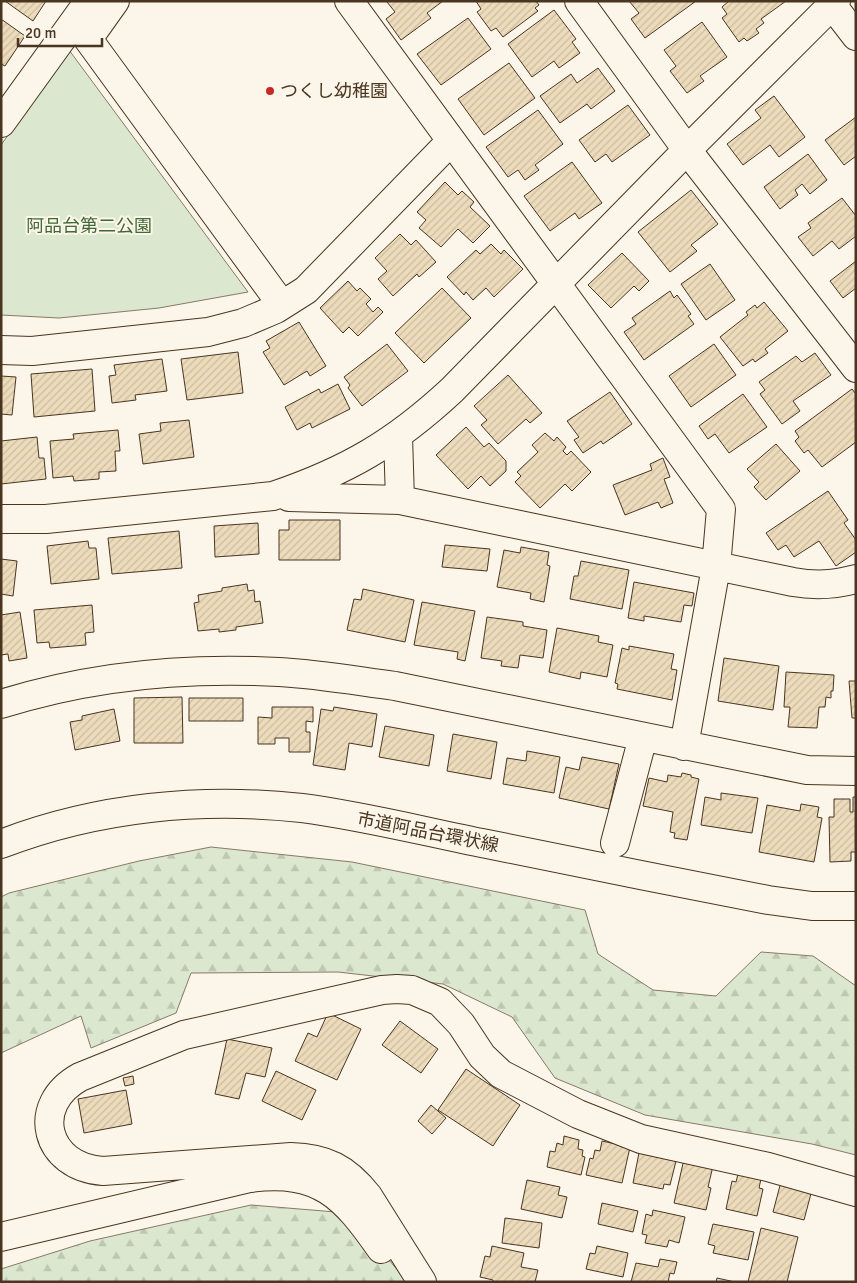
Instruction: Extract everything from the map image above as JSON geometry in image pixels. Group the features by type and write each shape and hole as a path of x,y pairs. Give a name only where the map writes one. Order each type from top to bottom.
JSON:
{"street":[{"path":"1,123 89,1"},
{"path":"115,1 88,39 282,305"},
{"path":"350,1 722,509 716,567 684,746"},
{"path":"579,1 687,150 856,368"},
{"path":"273,496 306,485 370,455 426,414 452,390 832,3 856,36"},
{"path":"1,350 32,351 208,332 243,323 282,305 306,290 452,141"},
{"path":"398,436 400,500"},
{"path":"1,519 46,519 273,496 400,500 815,586 837,584 856,579"},
{"path":"1,704 51,690 136,676 222,670 280,672 395,686 807,770 856,771"},
{"path":"615,843 643,737"},
{"name":"市道阿品台環状線","path":"1,844 52,827 123,811 195,804 268,805 340,814 768,900 812,906 856,906"},
{"path":"422,1282 359,1184 335,1166 313,1159 291,1157 102,1171 90,1170 78,1167 58,1151 50,1127 50,1114 53,1102 69,1083 80,1077 184,1035 382,990 412,990 440,1002 452,1012 482,1056 501,1074 578,1114 641,1139 768,1167 856,1192"},
{"path":"1,1237 250,1178 292,1177 312,1183 331,1192 348,1205 396,1268 414,1282"}],"green space":[{"name":"阿品台第二公園","path":"69,50 248,292 159,308 59,318 1,315 1,145"},
{"path":"211,847 352,862 585,910 598,954 653,990 716,996 761,952 813,956 856,986 856,1155 812,1144 645,1115 555,1078 512,1017 443,984 338,972 191,973 176,1013 91,1048 81,1016 1,1053 1,897 9,893 139,861"},
{"path":"251,1205 348,1213 408,1282 1,1282 1,1269 90,1241"}],"building":[{"path":"5,1 46,1 33,21"},
{"path":"388,1 443,1 427,13 431,18 401,40 386,19 395,12"},
{"path":"476,1 536,1 539,5 535,8 538,11 503,37 496,28 491,31 477,12 481,9"},
{"path":"629,1 696,1 645,38 631,19 639,13"},
{"path":"729,1 786,1 761,19 764,23 756,29 759,33 747,41 744,38 739,42 722,18 727,14 722,7"},
{"path":"554,10 576,39 572,42 580,53 559,68 554,61 532,77 508,44"},
{"path":"468,18 491,49 441,85 417,54"},
{"path":"1,19 25,36 5,66 1,64"},
{"path":"702,22 727,57 700,76 704,81 687,93 670,71 676,66 664,50"},
{"path":"509,63 535,98 484,135 458,99"},
{"path":"598,68 615,91 591,109 587,104 560,123 540,96 571,74 577,83"},
{"path":"774,96 805,137 779,157 770,145 743,165 727,144 761,118 755,110"},
{"path":"628,105 650,135 612,162 606,154 595,162 579,140"},
{"path":"538,110 563,144 535,165 539,170 525,180 518,170 508,177 486,147"},
{"path":"856,117 856,156 844,165 825,140"},
{"path":"808,154 827,180 810,194 802,184 795,190 798,195 780,209 764,187"},
{"path":"572,162 602,203 579,219 575,213 550,231 524,196"},
{"path":"445,182 458,195 462,191 474,202 470,207 490,226 473,243 458,229 441,247 419,228 426,220 417,212"},
{"path":"691,190 718,224 691,245 697,251 670,272 638,232"},
{"path":"842,198 856,216 856,236 839,249 832,241 813,256 798,237 811,228 808,223"},
{"path":"400,234 411,245 416,240 436,262 419,277 417,274 393,296 378,279 387,271 375,258"},
{"path":"491,244 501,254 504,250 523,269 494,297 486,288 473,300 466,292 464,295 447,277 476,250 480,254"},
{"path":"622,253 649,281 639,291 634,286 611,308 588,285"},
{"path":"856,261 856,288 843,298 830,281"},
{"path":"710,264 735,300 706,320 681,284"},
{"path":"348,281 357,291 360,288 371,299 366,304 373,312 378,307 383,312 358,336 349,327 343,333 320,308"},
{"path":"442,288 471,318 424,363 395,333"},
{"path":"670,291 674,298 677,295 691,314 688,316 694,324 644,360 624,332 636,324 632,318"},
{"path":"764,302 788,331 765,349 768,353 755,362 753,359 743,366 720,337 748,315 746,312 755,305 757,308"},
{"path":"299,322 326,366 310,376 307,371 284,385 263,352 270,348 266,341"},
{"path":"387,344 408,371 362,406 348,388 350,385 344,377"},
{"path":"714,344 736,375 691,407 669,376"},
{"path":"238,352 243,393 187,400 181,359"},
{"path":"815,353 831,375 793,401 800,411 782,424 760,394 765,390 759,382 796,356 802,362"},
{"path":"162,359 167,391 135,395 136,400 112,403 109,376 116,375 114,365"},
{"path":"92,369 95,411 34,417 31,374"},
{"path":"508,375 542,413 530,423 526,419 498,444 481,425 487,420 474,406"},
{"path":"1,376 16,377 12,415 1,414"},
{"path":"338,384 350,409 312,428 310,423 297,430 285,407 319,389 321,393"},
{"path":"852,389 856,394 856,442 822,467 808,450 804,453 795,441 799,437 795,431"},
{"path":"610,392 632,424 603,444 601,441 583,453 574,440 579,437 567,421"},
{"path":"743,394 767,427 729,453 715,434 708,439 699,426"},
{"path":"189,420 194,457 143,464 139,434 161,431 160,423"},
{"path":"466,427 484,447 489,443 506,461 506,471 490,486 481,476 468,489 436,455"},
{"path":"118,430 120,451 115,451 116,471 99,472 99,479 74,481 73,476 53,478 50,441 74,439 73,434"},
{"path":"545,433 554,441 557,437 566,447 563,451 567,455 571,451 591,472 572,491 565,484 540,508 515,482 521,476 517,472 538,452 532,445"},
{"path":"37,437 39,458 44,458 46,479 1,484 1,441"},
{"path":"776,444 800,471 766,500 754,487 759,482 747,469"},
{"path":"663,458 670,477 664,479 673,503 661,508 658,502 625,515 613,485 652,470 650,464"},
{"path":"828,491 848,520 844,523 856,540 856,552 836,566 819,541 794,557 786,545 778,550 766,533"},
{"path":"289,520 340,520 340,560 279,560 279,530 289,530"},
{"path":"258,523 259,554 215,557 214,526"},
{"path":"179,531 182,568 112,574 108,538"},
{"path":"88,541 89,548 96,548 99,579 51,584 47,546"},
{"path":"445,545 490,549 487,571 442,567"},
{"path":"521,547 549,552 547,565 550,566 544,602 530,599 531,593 497,587 504,550 520,553"},
{"path":"1,559 17,561 13,596 1,594"},
{"path":"581,561 629,570 622,609 570,599 574,576 578,576"},
{"path":"634,582 694,593 692,606 684,605 681,622 644,616 644,621 628,618"},
{"path":"247,584 248,591 254,590 255,602 260,601 263,623 236,627 236,630 219,632 219,629 198,631 194,603 199,602 198,595 222,591 222,588"},
{"path":"363,589 414,600 405,642 347,630 354,599 361,600"},
{"path":"422,602 475,611 465,661 457,659 458,652 414,645"},
{"path":"92,605 94,632 85,633 86,645 50,648 49,642 37,643 34,610"},
{"path":"20,612 27,658 9,661 8,654 1,655 1,615"},
{"path":"487,617 523,622 523,626 547,630 543,658 520,655 518,668 501,666 502,661 481,658"},
{"path":"557,628 599,636 598,642 613,645 607,677 581,672 580,679 549,672"},
{"path":"629,646 674,654 671,669 677,670 672,700 617,689 618,684 615,683 622,648 629,650"},
{"path":"724,658 779,666 773,710 718,701"},
{"path":"786,672 834,675 831,698 826,697 825,707 819,707 817,728 788,727 790,707 784,707"},
{"path":"849,681 856,681 856,718 852,718"},
{"path":"182,697 183,743 134,743 134,698"},
{"path":"189,698 243,698 243,721 189,721"},
{"path":"272,707 313,707 313,722 306,721 306,732 310,732 310,752 289,752 289,738 275,738 275,744 258,744 258,717 272,718"},
{"path":"334,707 377,714 372,747 349,743 345,770 313,765 321,709 333,711"},
{"path":"114,709 120,741 75,750 70,722 82,720 82,716"},
{"path":"385,726 434,735 429,766 379,757"},
{"path":"453,734 497,742 491,779 447,771"},
{"path":"527,751 560,757 554,793 503,784 507,758 526,761"},
{"path":"582,757 619,764 609,809 559,798 566,767 579,770"},
{"path":"682,773 699,779 687,840 674,838 675,833 670,832 673,812 643,806 649,778 667,782 668,775 681,777"},
{"path":"721,793 758,798 752,833 701,825 705,797 721,800"},
{"path":"853,797 856,797 856,852 851,852 851,861 830,862 829,817 834,817 834,799 850,799 850,812 853,812"},
{"path":"801,804 819,807 817,817 822,818 814,862 759,852 767,805 800,811"},
{"path":"328,1013 361,1029 337,1080 295,1061 308,1033 317,1037"},
{"path":"400,1021 438,1049 421,1073 382,1045"},
{"path":"227,1039 272,1048 265,1077 246,1073 239,1099 215,1094"},
{"path":"466,1069 520,1105 493,1146 438,1110"},
{"path":"276,1071 316,1090 302,1120 262,1101"},
{"path":"133,1076 134,1084 125,1086 123,1078"},
{"path":"126,1090 132,1124 84,1133 78,1099"},
{"path":"431,1105 446,1118 432,1134 418,1121"},
{"path":"564,1136 579,1140 578,1149 583,1150 582,1156 585,1157 581,1175 547,1167 550,1151 555,1152 557,1143 563,1145"},
{"path":"602,1141 630,1147 622,1183 586,1175 590,1158 593,1159 595,1150 600,1151"},
{"path":"639,1153 676,1161 670,1185 664,1184 663,1189 633,1183"},
{"path":"684,1159 713,1166 708,1187 711,1188 706,1210 674,1203"},
{"path":"738,1174 761,1179 759,1188 763,1189 757,1216 726,1209 732,1181 736,1182"},
{"path":"782,1178 813,1186 804,1220 773,1212"},
{"path":"527,1180 560,1187 558,1195 567,1197 562,1218 521,1209"},
{"path":"602,1203 638,1211 633,1232 598,1224"},
{"path":"653,1210 685,1217 679,1243 669,1240 667,1247 645,1243 647,1235 642,1234 646,1214 652,1216"},
{"path":"505,1218 542,1223 539,1248 502,1243"},
{"path":"713,1224 754,1232 748,1260 713,1253 715,1246 708,1244"},
{"path":"761,1228 798,1237 787,1282 748,1282"},
{"path":"492,1246 524,1253 521,1267 538,1270 535,1282 493,1282 493,1280 480,1277 485,1256 490,1257"},
{"path":"597,1246 628,1253 623,1277 586,1269 590,1253 595,1254"},
{"path":"660,1259 677,1262 674,1274 670,1273 668,1282 631,1282 636,1263 658,1267"},
{"path":"717,1278 735,1282 716,1282"}],"place":[{"name":"つくし幼稚園","path":"270,91"}]}
